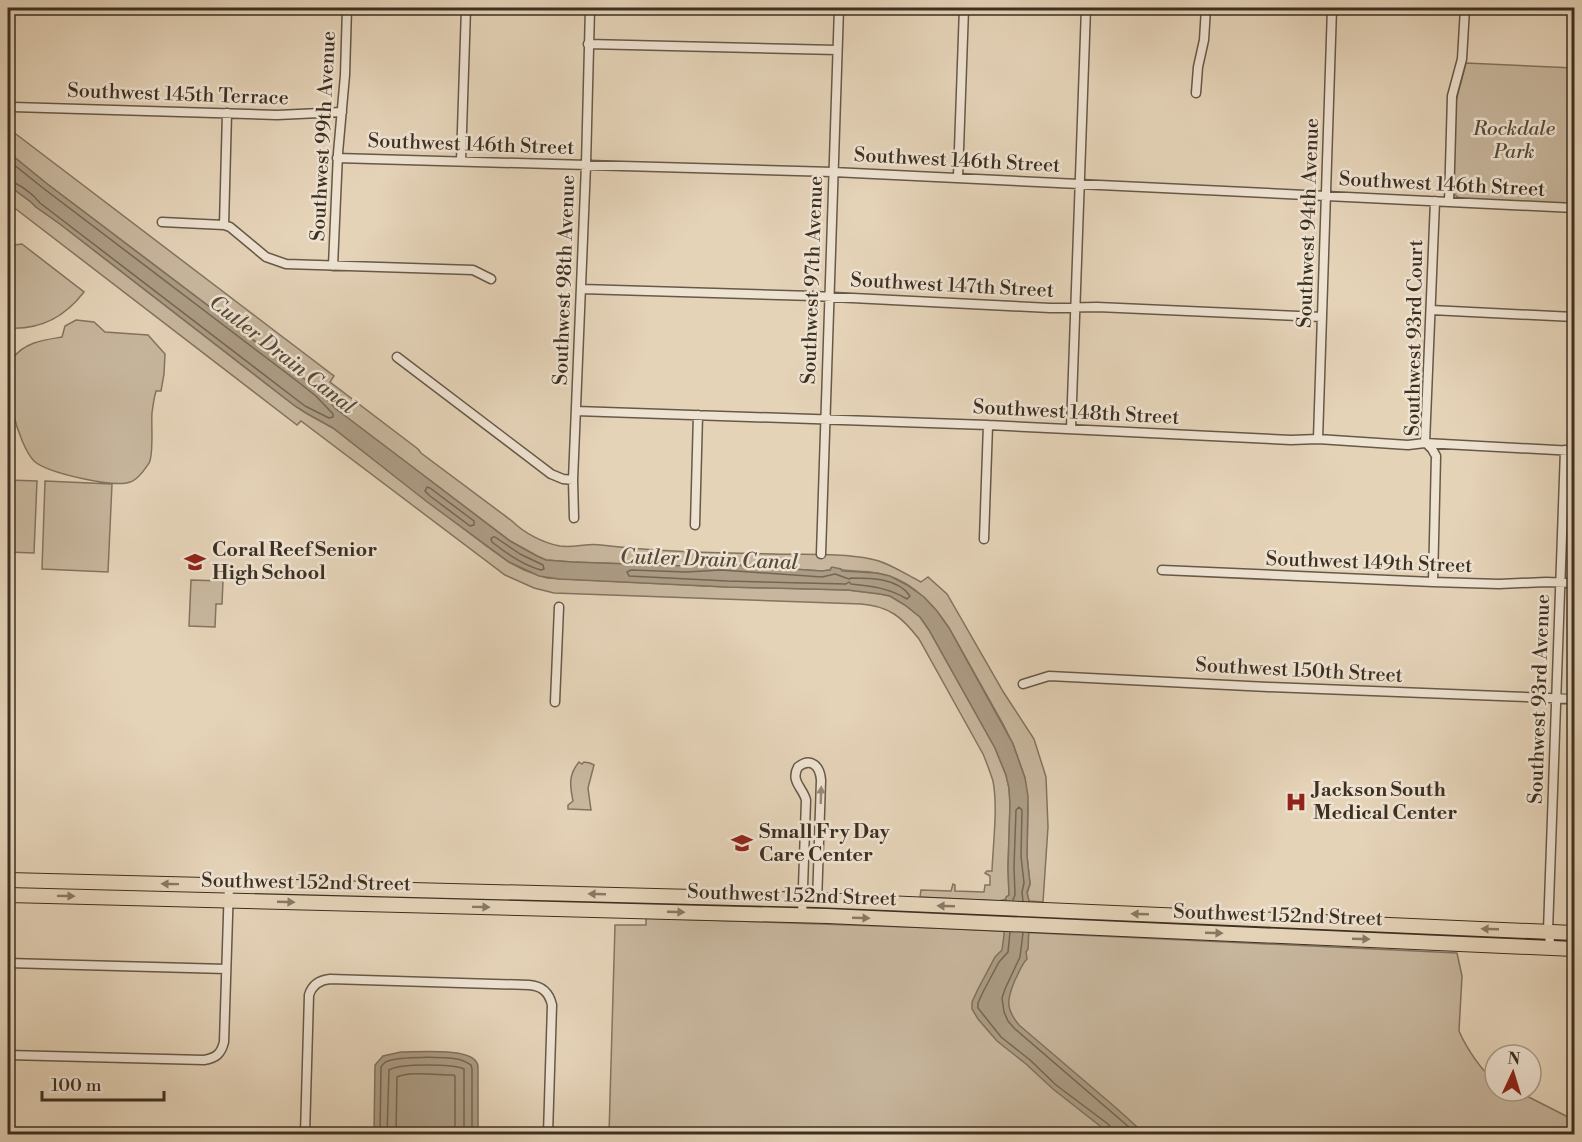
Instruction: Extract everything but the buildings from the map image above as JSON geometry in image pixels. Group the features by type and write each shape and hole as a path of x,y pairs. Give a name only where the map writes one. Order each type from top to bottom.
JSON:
{"main road":[{"name":"Southwest 152nd Street","path":"8,880 817,900 1575,933"},
{"name":"Southwest 152nd Street","path":"8,895 817,916 1575,948"}],"street":[{"name":"Southwest 99th Avenue","path":"333,266 347,8"},
{"path":"461,161 466,8"},
{"name":"Southwest 98th Avenue","path":"574,518 573,480 590,8"},
{"name":"Southwest 97th Avenue","path":"821,554 839,8"},
{"path":"958,177 964,8"},
{"path":"1071,429 1086,8"},
{"path":"1196,93 1206,8"},
{"name":"Southwest 94th Avenue","path":"1318,440 1332,8"},
{"path":"1449,202 1452,96 1462,59 1465,8"},
{"path":"588,44 837,50"},
{"name":"Southwest 145th Terrace","path":"13,106 277,115 342,112"},
{"path":"224,225 227,113"},
{"name":"Southwest 146th Street","path":"338,158 958,177 1575,208"},
{"name":"Southwest 93rd Court","path":"1432,582 1436,456 1425,443 1435,201"},
{"path":"162,222 224,225 230,227 276,262 292,265 473,270 491,279"},
{"name":"Southwest 147th Street","path":"581,290 829,296 1050,308 1097,307 1322,317"},
{"path":"1431,310 1575,317"},
{"path":"397,357 551,474 573,480"},
{"name":"Southwest 148th Street","path":"576,411 825,418 1575,451"},
{"path":"695,525 698,415"},
{"path":"984,539 988,425"},
{"name":"Southwest 93rd Avenue","path":"1551,948 1548,931 1565,450"},
{"name":"Southwest 149th Street","path":"1162,570 1432,582 1575,583"},
{"path":"555,702 559,607"},
{"name":"Southwest 150th Street","path":"1023,684 1049,676 1575,699"},
{"path":"802,916 806,800 796,781 795,771 805,763 817,766 821,780 817,916"},
{"path":"8,1055 204,1060 220,1053 224,1042 229,885"},
{"path":"8,963 226,969"},
{"path":"305,1134 309,995 313,987 330,979 529,984 540,987 547,992 552,1005 548,1134"}],"green space":[{"name":"Rockdale Park","path":"1466,63 1574,68 1574,204 1464,199 1455,195 1453,191 1456,101"},
{"path":"8,128 334,376 330,382 534,537 547,543 565,546 596,545 688,552 847,556 884,563 921,582 928,577 947,594 1004,693 1034,739 1046,777 1048,827 1043,902 1029,901 1027,894 1030,884 1027,856 1028,808 1025,778 1013,744 949,628 919,593 889,576 831,568 822,571 720,564 686,566 572,562 546,560 537,556 510,541 336,409 301,376 46,183 8,152"},
{"path":"8,185 295,406 333,428 485,545 524,570 547,578 727,587 848,590 890,596 905,605 920,617 929,630 995,748 1006,775 1010,804 1009,896 999,901 920,897 921,890 951,891 953,884 955,891 984,892 985,885 990,885 990,876 985,873 992,871 994,791 993,781 983,754 919,639 894,614 879,607 861,604 554,593 534,588 505,575 301,421 297,425 8,203"},
{"path":"22,244 84,292 68,309 50,320 31,327 8,328 8,254 14,245"},
{"path":"76,320 94,322 105,332 148,335 165,354 161,391 156,391 153,407 151,459 141,474 130,482 96,481 41,466 28,453 17,426 9,381 13,358 29,345 62,337 65,326"},
{"path":"8,480 37,481 34,553 8,552"},
{"path":"45,481 112,484 108,572 42,569"},
{"path":"191,580 223,581 222,604 216,604 215,627 189,626"},
{"path":"579,762 594,765 588,788 591,810 568,809 568,805 573,801 571,776"},
{"path":"646,918 935,928 1457,953 1462,976 1459,1031 1483,1069 1483,1103 1541,1103 1574,1120 1574,1134 609,1134 615,925 646,925"}],"water":[{"path":"8,152 301,376 336,409 510,541 537,556 546,560 572,562 686,566 720,564 822,571 830,570 832,567 842,571 890,576 924,597 949,628 1013,744 1025,778 1028,796 1027,856 1030,884 1027,892 1030,906 1028,949 1027,959 1010,993 1011,1013 1019,1025 1145,1134 1109,1134 997,1041 972,1009 972,1002 978,989 995,957 1002,950 1006,897 1009,895 1009,788 995,748 920,617 890,596 880,594 848,590 559,579 539,576 509,562 333,428 295,406 8,185"},
{"path":"401,1052 451,1052 469,1056 475,1060 478,1066 478,1134 374,1134 375,1065 383,1056"}],"place":[{"name":"Coral Reef Senior High School","path":"195,562"},
{"name":"Jackson South Medical Center","path":"1296,802"},
{"name":"Small Fry Day Care Center","path":"742,843"}],"water label":[{"name":"Cutler Drain Canal","path":"282,355"},
{"name":"Cutler Drain Canal","path":"709,560"}]}
